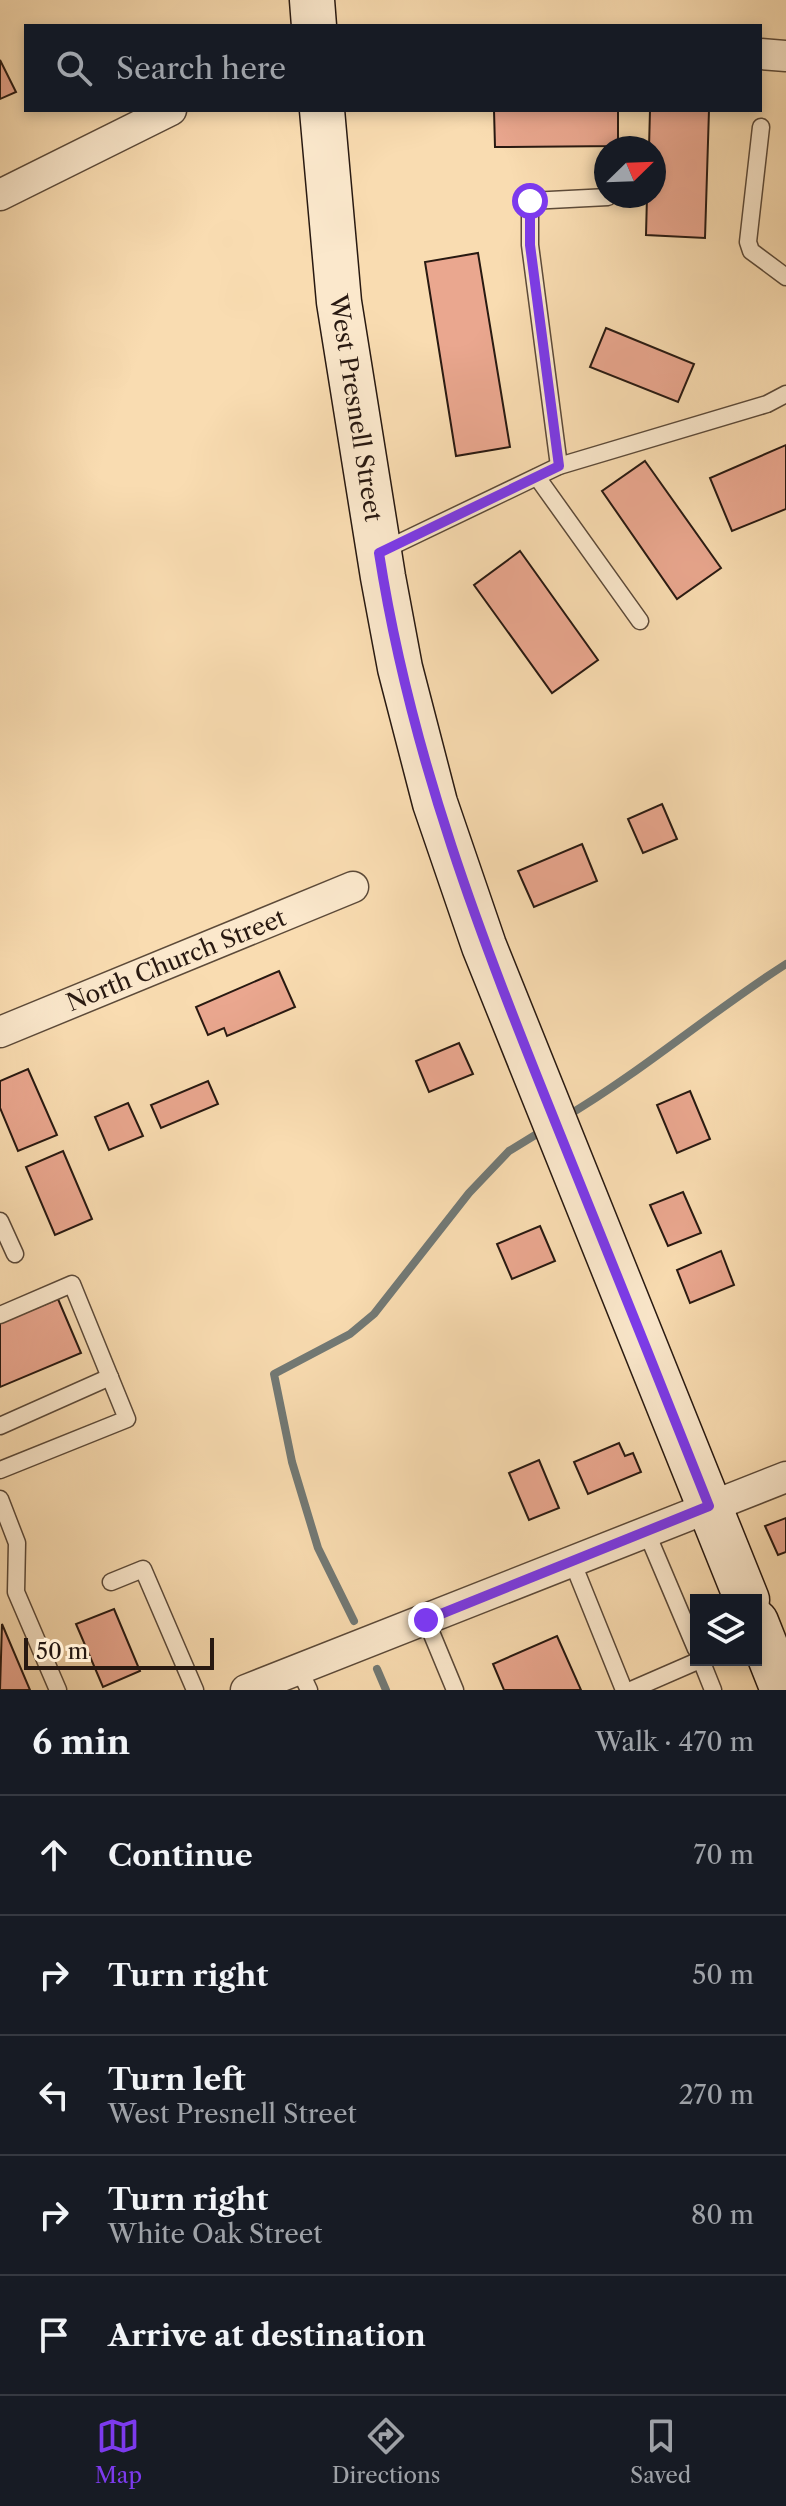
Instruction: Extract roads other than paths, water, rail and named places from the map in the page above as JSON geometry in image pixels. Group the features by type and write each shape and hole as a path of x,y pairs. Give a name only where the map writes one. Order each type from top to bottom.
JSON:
{"main road":[{"path":"312,0 314,24"},
{"name":"West Presnell Street","path":"322,112 339,302 379,553 400,668 435,803 484,946 745,1594"},
{"path":"762,1637 783,1690"}],"street":[{"path":"762,54 786,56"},
{"path":"0,195 167,112"},
{"name":"North Church Street","path":"0,1032 353,887"},
{"path":"246,1690 304,1680 426,1620 786,1477"}],"lane":[{"path":"761,127 748,242 751,251 786,277"},
{"path":"559,466 530,245 530,201 594,198"},
{"path":"379,553 559,466 767,404 786,394"},
{"path":"537,477 640,621"},
{"path":"0,1221 15,1254"},
{"path":"0,1315 72,1284 127,1419 0,1470"},
{"path":"0,1426 110,1377"},
{"path":"0,1499 17,1543 16,1592 58,1690"},
{"path":"646,1531 690,1635"},
{"path":"572,1561 624,1690"},
{"path":"111,1582 143,1569 195,1690"},
{"path":"0,1578 17,1571"},
{"path":"426,1620 455,1690"},
{"path":"631,1690 690,1664"},
{"path":"703,1666 713,1690"}],"waterway":[{"path":"567,1116 786,964"},
{"path":"354,1621 318,1548 292,1462 274,1374 350,1334 374,1314 469,1193 509,1151 545,1129"},
{"path":"377,1669 386,1690"}]}
